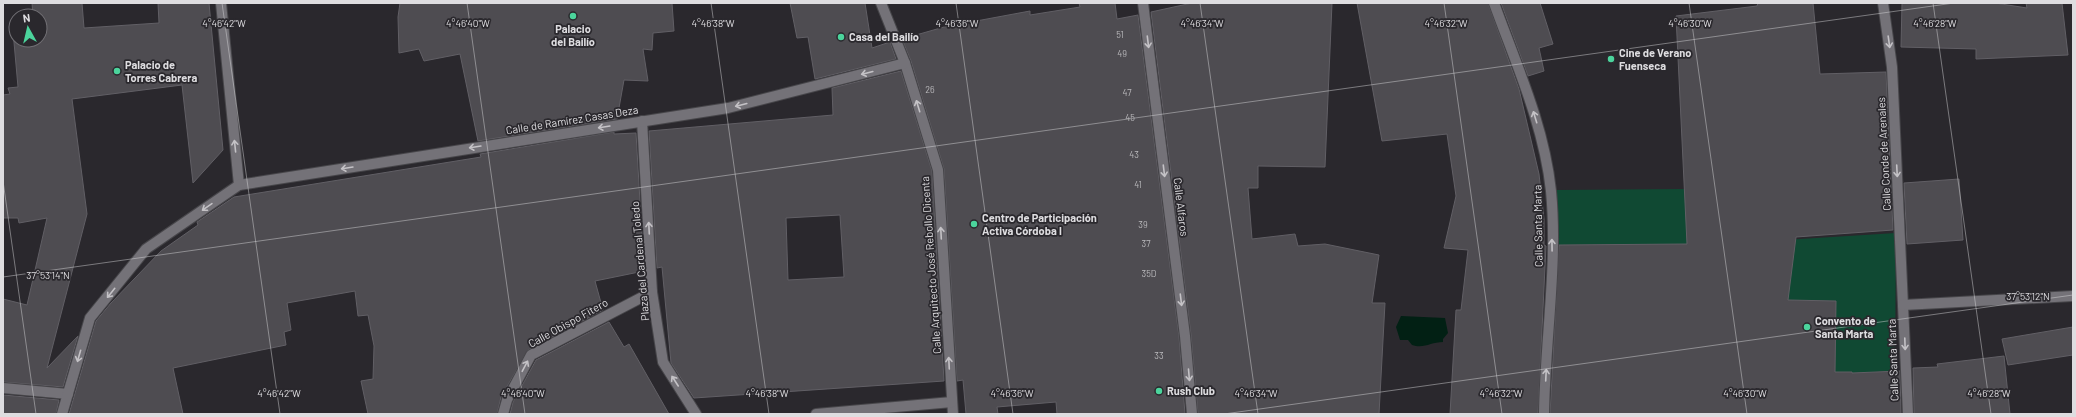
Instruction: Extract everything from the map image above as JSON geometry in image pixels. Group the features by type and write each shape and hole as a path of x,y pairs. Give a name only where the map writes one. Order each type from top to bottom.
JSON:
{"street":[{"path":"62,414 90,318 146,249 239,185 221,3"},
{"name":"Calle Arquitecto José Rebollo Dicenta","path":"881,3 905,63 938,170 953,414"},
{"name":"Calle Alfaros","path":"1145,3 1185,336 1192,414"},
{"name":"Calle Santa Marta","path":"1494,3 1529,97 1543,144 1551,191 1552,252 1544,414"},
{"name":"Calle Conde de Arenales","path":"1883,3 1892,67 1903,305"},
{"name":"Calle de Ramírez Casas Deza","path":"239,185 728,108 905,63"},
{"name":"Plaza del Cardenal Toledo","path":"642,121 652,292 663,362 696,414"},
{"name":"Calle Obispo Fitero","path":"503,414 507,400 531,355 652,292"},
{"path":"1903,305 2073,296"},
{"name":"Calle Santa Marta","path":"1903,305 1908,414"},
{"path":"3,388 68,394"},
{"path":"816,414 952,402"}],"shaded area":[{"path":"1685,189 1688,244 1557,245 1555,190"},
{"path":"1896,233 1895,371 1852,373 1835,372 1836,301 1788,300 1784,240"},
{"path":"1401,316 1445,318 1448,333 1443,339 1443,342 1424,346 1412,345 1408,340 1400,340 1396,327"}],"building":[{"path":"32,3 82,3 84,28 159,23 158,3 209,3 223,150 193,183 182,85 72,99 87,214 47,368 78,336 63,387 3,382 3,299 27,305 47,218 19,223 18,218 3,218 3,95 10,94 8,88 18,87 15,48 48,48 48,8 32,8"},
{"path":"400,3 672,3 674,31 653,33 652,50 643,49 648,81 624,80 617,119 478,141 460,54 424,61 419,49 399,53 398,17"},
{"name":"Casa del Bailío","path":"790,3 865,3 872,48 890,42 896,59 815,79 808,37 797,38"},
{"path":"1079,3 1115,3 1117,19 1138,15 1179,337 1185,414 1057,414 1056,402 997,407 998,414 966,414 963,380 957,381 944,169 911,61 902,39 944,27 1030,11 1030,15 1080,7"},
{"path":"1192,3 1332,3 1325,167 1258,166 1258,188 1248,188 1252,239 1295,234 1298,246 1325,244 1379,255 1372,303 1385,303 1379,414 1198,414 1191,335 1151,12"},
{"path":"1357,3 1488,3 1519,89 1539,174 1544,219 1544,245 1546,246 1538,414 1450,414 1456,310 1461,310 1468,250 1444,248 1456,196 1447,134 1382,141"},
{"path":"1501,3 1540,3 1553,44 1539,48 1544,71 1528,76"},
{"path":"1758,3 1813,3 1820,74 1886,72 1893,230 1796,237 1788,300 1836,301 1835,372 1852,373 1900,371 1901,414 1550,414 1559,245 1687,244 1676,16 1757,6"},
{"path":"1902,3 1995,3 2027,8 2026,3 2062,3 2068,55 1976,59 1976,49 1901,47"},
{"path":"901,71 932,171 944,381 694,398 671,363 662,267 657,268 649,131 833,115 832,88","holes":["840,215 844,277 788,280 786,218"]},
{"path":"614,132 614,134 636,133 644,271 595,281 603,310 528,350 501,397 497,414 368,414 361,381 373,379 374,346 368,315 358,316 355,291 287,303 291,330 284,332 286,345 173,368 183,414 69,414 96,321 111,303 161,251 198,225 197,222 234,197 481,157 480,154"},
{"path":"1959,179 1963,240 1907,244 1904,183"},
{"path":"609,322 624,347 629,344 669,414 510,414 513,402 536,360"},
{"path":"2073,327 2073,355 2008,365 2002,339"},
{"path":"2004,356 2010,414 1914,414 1913,368 1938,367 1937,364"},
{"path":"3,395 59,400 56,414 3,414"}],"place":[{"name":"Palacio del Bailío","path":"573,16"},
{"name":"Casa del Bailío","path":"841,37"},
{"name":"Cine de Verano Fuenseca","path":"1611,59"},
{"name":"Palacio de Torres Cabrera","path":"117,71"},
{"name":"Centro de Participación Activa Córdoba I","path":"974,224"},
{"name":"Convento de Santa Marta","path":"1807,327"},
{"name":"Rush Club","path":"1159,391"}]}
